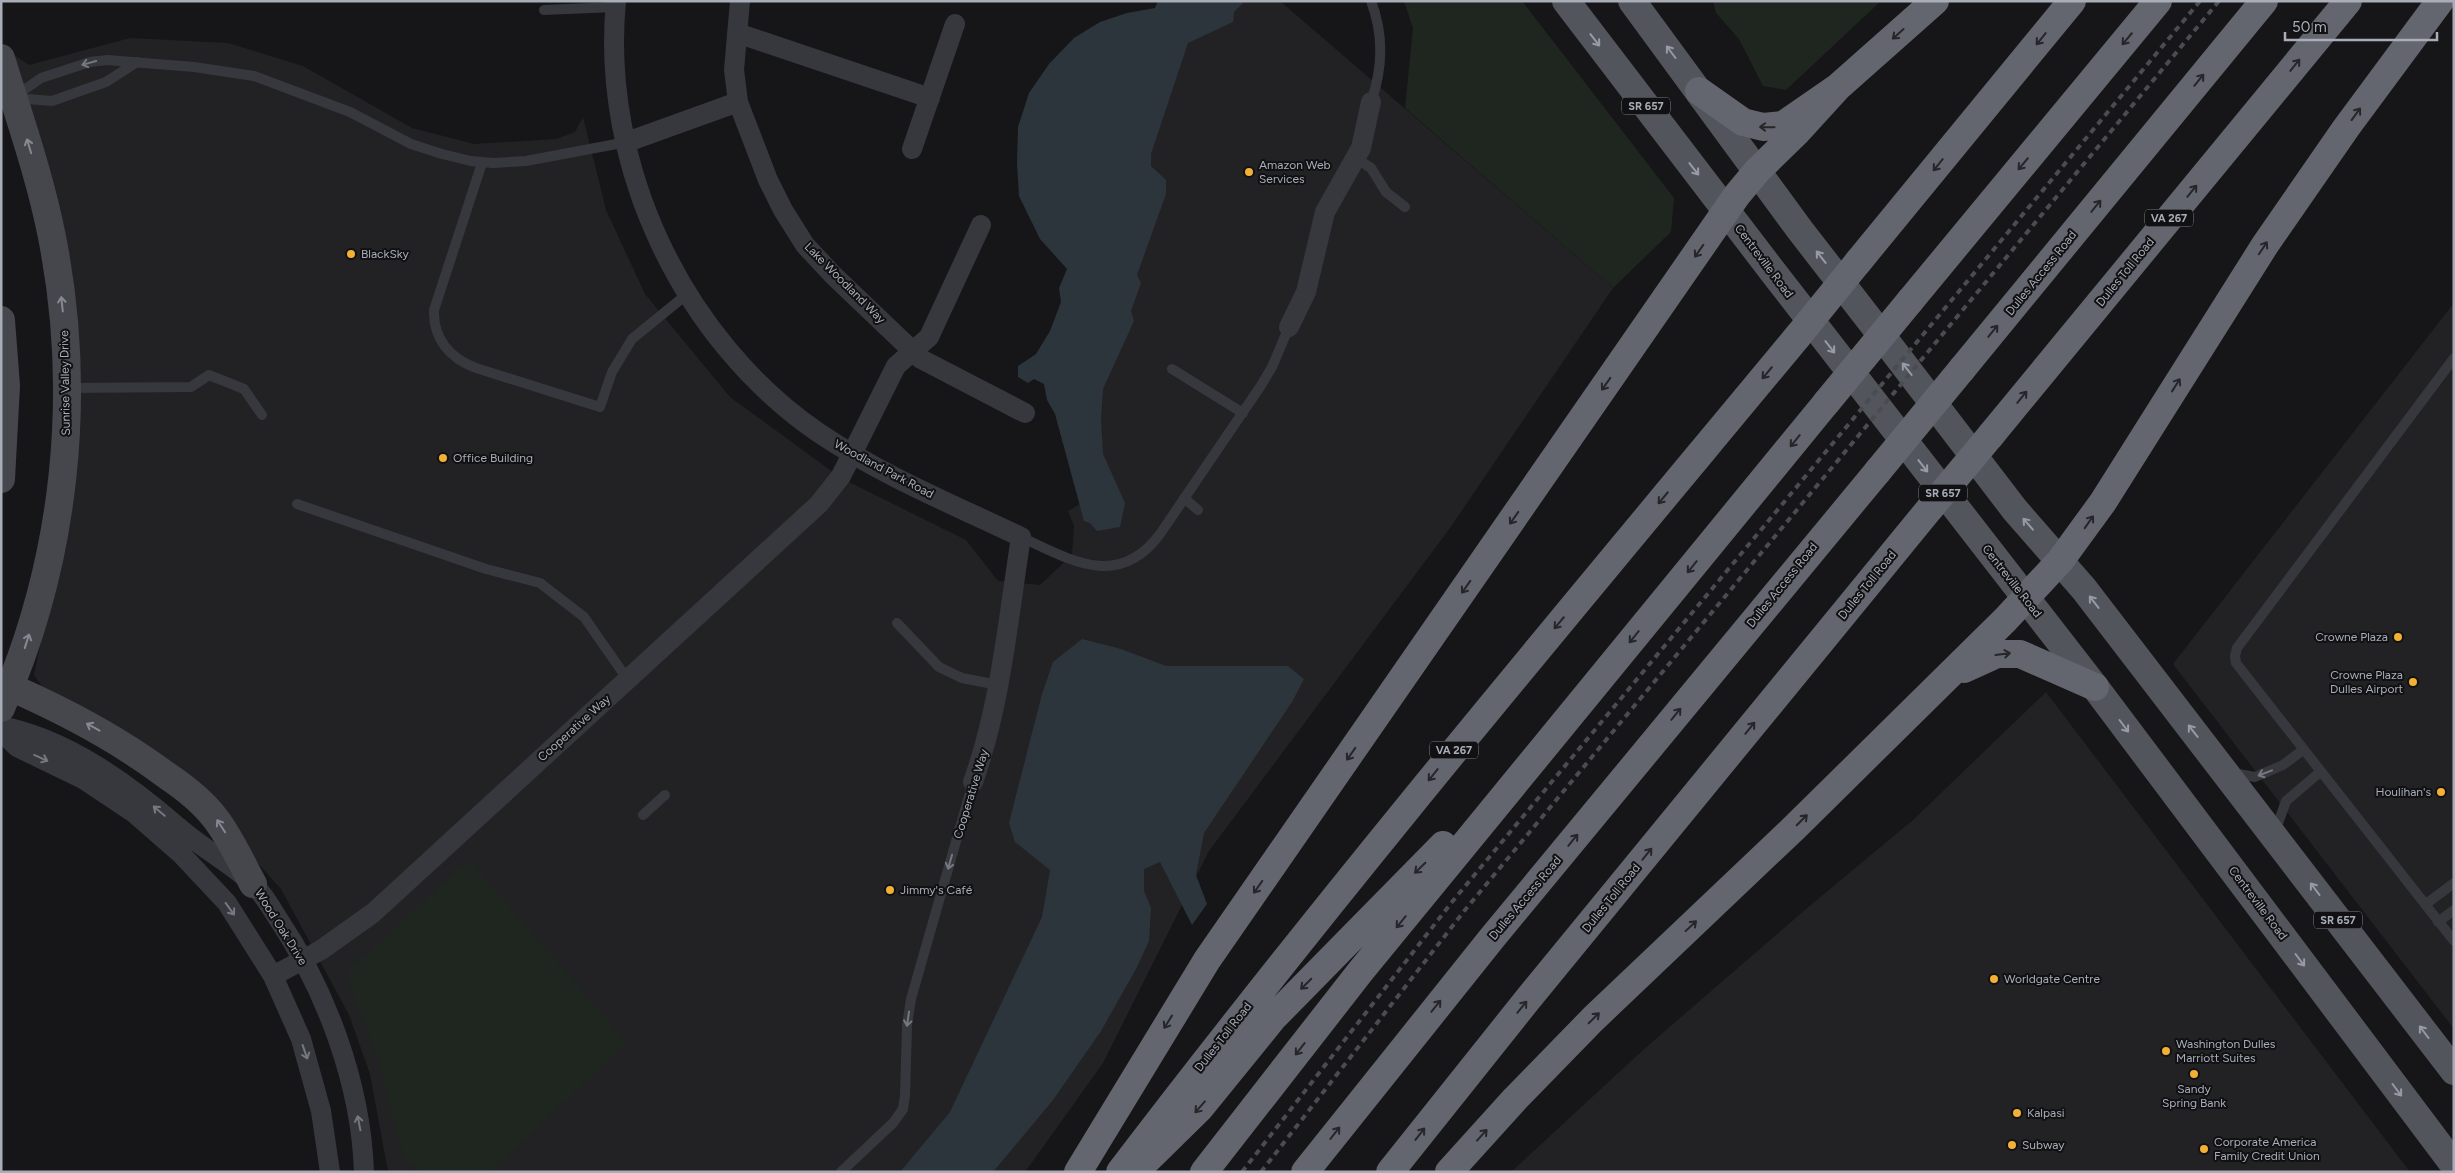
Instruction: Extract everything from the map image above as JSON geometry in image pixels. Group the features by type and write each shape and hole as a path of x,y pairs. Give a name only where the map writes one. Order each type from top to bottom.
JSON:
{"highway":[{"path":"1078,1172 1207,960 1727,211 1757,171 1796,133 1838,87 1934,1"},
{"name":"Dulles Toll Road","path":"1120,1172 1299,940 2072,1"},
{"path":"1204,1172 1366,965 2158,1"},
{"name":"Dulles Access Road","path":"1305,1172 1457,980 2264,1"},
{"name":"Dulles Toll Road","path":"1390,1172 1541,984 1931,507 2348,1"},
{"path":"1449,1172 1515,1099 1593,1019 1787,834 2026,599 2060,561 2103,502 2275,229 2346,128 2440,1"},
{"path":"1699,91 1736,118 1756,126 1770,127 1790,122 1838,87"},
{"path":"1942,680 1988,657 2012,653 2036,659 2095,687"},
{"path":"1136,1172 1200,1108 1273,1018 1426,863 1498,779 1598,681"}],"main road":[{"name":"Centreville Road","path":"1566,1 2095,687 2454,1165"},
{"name":"SR 657","path":"1632,1 1806,238 2015,510 2084,589 2454,1071"},
{"name":"Sunrise Valley Drive","path":"1,58 7,99 35,167 52,235 63,310 67,388 65,458 54,535 33,619 6,697"},
{"path":"1,320 6,386 1,479"},
{"path":"6,697 44,701 110,737 152,764 189,792 215,817 253,884"},
{"path":"2422,1124 2435,1172"}],"street":[{"name":"Lake Woodland Way","path":"740,1 734,70 738,102 768,180 783,210 805,245 921,359 1025,413"},
{"name":"Woodland Park Road","path":"616,4 615,64 627,142 649,218 686,295 730,352 763,387 799,419 852,454 1021,538"},
{"path":"912,149 955,24"},
{"path":"737,33 930,98"},
{"path":"627,142 738,102"},
{"path":"1289,327 1306,292 1325,212 1356,158 1364,139 1371,102"},
{"name":"Cooperative Way","path":"273,976 347,933 373,913 820,504 834,486 852,454 896,366 929,337 981,225"},
{"name":"Cooperative Way","path":"974,782 986,746 998,686 1021,538"},
{"name":"Wood Oak Drive","path":"1,726 32,734 106,773 144,799 204,849 253,884 287,932 303,960 327,1014 344,1063 359,1121 364,1172"},
{"path":"1,731 17,747 64,768 100,789 167,841 199,871 227,903 273,976 292,1016 310,1065 326,1136 330,1172"}],"lane":[{"path":"1371,1 1380,36 1381,51 1379,73 1371,102"},
{"path":"544,10 616,4"},
{"path":"7,99 41,78 90,62 107,60 138,62 230,71 254,76 350,112 411,144 449,156 482,163 526,161 627,142"},
{"path":"7,99 52,100 106,82 138,62"},
{"path":"1356,158 1371,168 1386,192 1404,207"},
{"path":"482,163 434,310 435,329 439,339 458,359 476,368 600,407 612,372 632,339 686,295"},
{"path":"1021,538 1080,564 1114,566 1135,558 1153,543 1242,413 1272,367 1289,327"},
{"path":"2454,358 2237,648 2235,656 2236,663 2454,941"},
{"path":"1172,369 1242,413"},
{"path":"67,388 191,387 209,375 244,389 262,415"},
{"path":"1184,498 1198,510"},
{"path":"297,504 486,569 540,582 584,617 628,680"},
{"path":"897,623 939,667 962,678 998,686"},
{"path":"2223,770 2255,777 2283,766 2303,750"},
{"path":"2274,835 2286,801 2320,772"},
{"name":"Cooperative Way","path":"841,1172 893,1124 903,1109 905,1096 906,1025 911,999 974,782"},
{"path":"643,815 665,794"},
{"path":"2426,904 2454,883"},
{"path":"2438,922 2454,910"}],"shaded area":[{"path":"1158,1 1245,1 1234,12 1233,22 1188,43 1151,154 1151,166 1166,180 1166,194 1137,275 1141,283 1131,311 1134,321 1103,389 1101,419 1103,454 1125,503 1120,527 1097,531 1090,523 1084,521 1055,414 1047,400 1044,384 1034,379 1028,383 1018,377 1018,366 1036,354 1050,331 1061,302 1059,288 1067,269 1040,239 1019,196 1017,163 1018,127 1029,93 1049,64 1074,38 1100,22 1127,13 1155,8"},
{"path":"1195,1 1280,1 1613,288 1450,528 1209,851 1103,1063 1025,1172 388,1172 370,1074 349,1015 281,889 183,780 48,695 34,675 71,496 79,351 8,51 29,65 130,38 228,43 303,66 412,128 474,144 556,139 575,132 583,117 606,210 645,294 730,397 841,478 966,540 998,581 1040,585 1072,555 1074,526 1068,511 1104,490 1061,376"},
{"path":"1404,1 1522,1 1674,198 1671,232 1613,288 1405,108 1413,28"},
{"path":"1713,1 1881,1 1786,90 1763,86 1739,39 1716,13"},
{"path":"2454,303 2454,1029 2173,664"},
{"path":"1082,639 1121,649 1166,666 1288,666 1304,679 1292,702 1204,833 1196,875 1207,904 1192,925 1160,862 1144,869 1144,891 1151,908 1149,941 1136,969 1101,1031 1053,1100 993,1172 900,1172 950,1112 1042,917 1050,870 1015,842 1009,823 1042,694 1053,662"},
{"name":"Worldgate Centre","path":"2046,692 2410,1172 1511,1172 1643,1050 1806,909 1913,820"},
{"path":"469,859 627,1043 491,1172 420,1172 404,1159 377,1056 353,997 347,972"}],"railway":[{"path":"1242,1172 1452,902 2200,1"},
{"path":"1261,1172 1465,910 2219,1"}],"place":[{"name":"Amazon Web Services","path":"1249,172"},
{"name":"BlackSky","path":"351,254"},
{"name":"Office Building","path":"443,458"},
{"name":"Crowne Plaza","path":"2398,637"},
{"name":"Crowne Plaza Dulles Airport","path":"2413,682"},
{"name":"Houlihan's","path":"2441,792"},
{"name":"Jimmy's Café","path":"890,890"},
{"name":"Worldgate Centre","path":"1994,979"},
{"name":"Washington Dulles Marriott Suites","path":"2166,1051"},
{"name":"Sandy Spring Bank","path":"2194,1074"},
{"name":"Kalpasi","path":"2017,1113"},
{"name":"Subway","path":"2012,1145"},
{"name":"Corporate America Family Credit Union","path":"2204,1149"}]}
